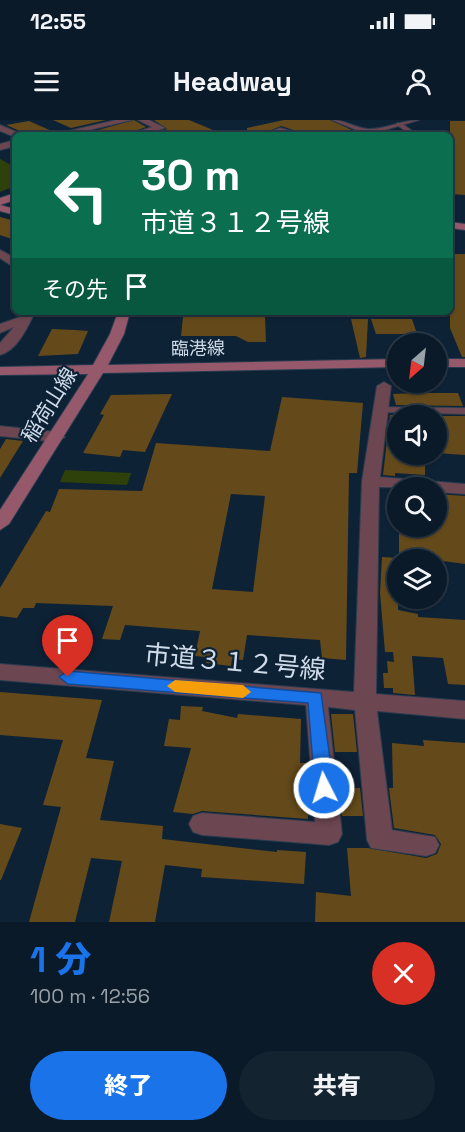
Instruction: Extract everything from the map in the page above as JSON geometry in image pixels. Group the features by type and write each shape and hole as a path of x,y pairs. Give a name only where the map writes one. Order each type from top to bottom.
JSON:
{"street":[{"path":"82,132 128,120"},
{"path":"142,120 161,128 144,132"},
{"path":"336,120 368,132 415,120"},
{"name":"稲荷山線","path":"3,515 57,437 98,369 117,334 123,315"},
{"path":"0,329 27,316"},
{"path":"1,349 17,334 27,316"},
{"name":"臨港線","path":"0,371 387,363"},
{"path":"447,363 465,363"},
{"path":"384,386 371,481 365,701 380,840 426,845"},
{"path":"0,431 57,437"},
{"path":"371,481 465,489"},
{"name":"市道３１２号線","path":"0,672 465,710"},
{"path":"202,824 329,834 315,697"}],"lane":[{"path":"399,124 411,132"},
{"path":"381,410 465,411"}],"green space":[{"path":"0,159 12,165 12,187 0,192"},
{"path":"65,470 131,473 127,485 60,482"}],"building":[{"path":"53,120 106,120 71,128"},
{"path":"134,120 146,127 133,132 91,132"},
{"path":"154,120 189,120 218,132 158,132 167,129"},
{"path":"284,120 330,120 354,131 300,132 281,126 266,132 247,132 247,128"},
{"path":"29,121 54,132 20,132 6,125"},
{"path":"450,121 465,121 465,195 453,194 453,132 450,132"},
{"path":"0,217 12,220 12,239 0,235"},
{"path":"453,254 465,254 465,357 462,357 450,328 450,315 453,315"},
{"path":"183,317 265,317 266,342 248,342 236,336 181,336"},
{"path":"351,319 368,319 366,357 360,358"},
{"path":"371,319 412,319 417,333 387,333 376,334"},
{"path":"52,329 88,331 78,354 38,356"},
{"path":"458,393 463,406 396,405 393,394"},
{"path":"172,394 145,452 123,450 120,457 83,453 104,415 100,414 111,395"},
{"path":"282,397 363,403 357,473 349,473 346,660 322,658 320,640 247,635 243,660 232,659 231,666 206,663 207,657 195,656 200,631 125,625 120,640 102,639 113,606 36,603 34,608 23,608 17,618 0,616 0,588 46,511 50,512 59,489 142,491 156,443 270,451","holes":["231,494 265,496 253,592 212,589"]},
{"path":"447,416 465,416 465,455 447,454"},
{"path":"6,439 23,441 0,478 0,449"},
{"path":"387,441 387,465 425,465 425,475 395,473 395,476 383,475"},
{"path":"447,495 465,496 465,564 447,562 447,549 399,549 399,537 447,537"},
{"path":"382,557 387,557 387,609 418,614 418,617 465,620 465,685 448,684 443,658 412,656 415,695 393,693 393,688 384,688 383,673 388,673 387,661 394,662 393,652 385,652 380,593"},
{"path":"0,692 102,700 86,758 114,761 100,820 163,826 162,839 277,852 277,850 306,852 304,884 201,877 202,869 165,865 155,922 109,922 122,861 91,858 75,922 29,922 61,807 43,805 63,740 0,735"},
{"path":"181,706 203,707 202,711 237,718 238,714 301,719 300,763 308,763 308,819 202,811 193,814 173,812 191,748 164,746 169,719 180,720"},
{"path":"331,714 353,714 357,752 335,752"},
{"path":"423,740 465,743 465,922 315,922 316,892 351,896 347,848 368,848 426,858 437,854 441,844 435,835 394,828 389,788 393,788 392,743 424,746"},
{"path":"339,788 360,788 363,816 342,816"},
{"path":"0,824 22,828 1,880 0,880"}],"slow traffic":[{"path":"175,686 243,692"}],"route":[{"path":"68,677 315,697 324,788"}]}
